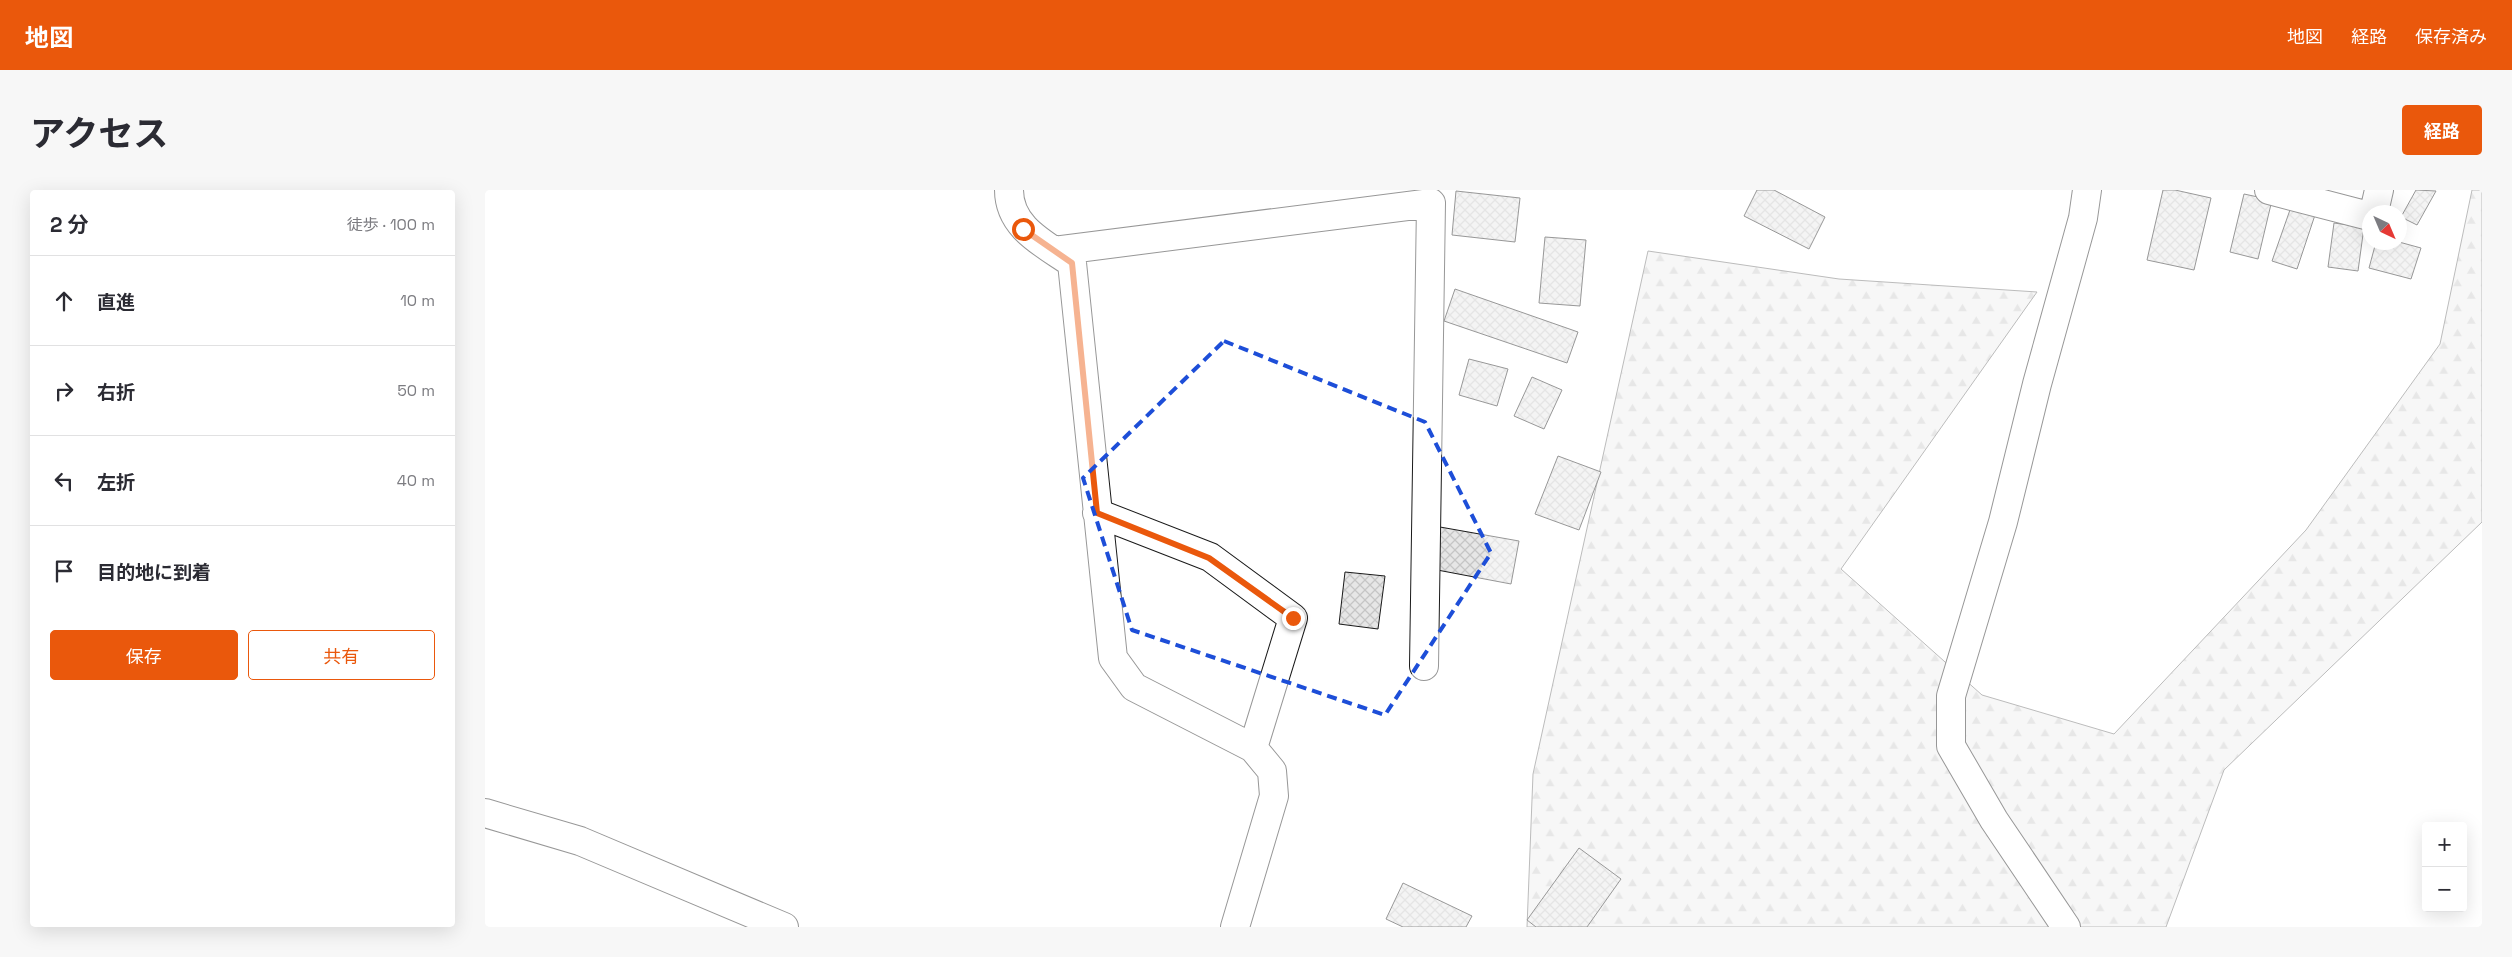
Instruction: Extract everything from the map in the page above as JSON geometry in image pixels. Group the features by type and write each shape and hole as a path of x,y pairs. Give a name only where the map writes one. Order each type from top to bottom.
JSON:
{"street":[{"path":"1009,190 1009,200 1023,229 1072,263 1113,658 1134,686 1253,748 1272,772 1274,796 1235,927"},
{"path":"2066,927 1994,820 1951,746 1951,696 2003,522 2037,384 2083,218 2087,190"},
{"path":"2269,190 2362,214"},
{"path":"2376,205 2379,190"},
{"path":"1054,251 1431,202 1424,666"},
{"path":"1097,513 1209,558 1293,618 1253,748"},
{"path":"485,813 580,841 784,927"}],"highlighted area":[{"path":"1224,341 1425,422 1491,553 1385,715 1132,630 1083,478"}],"green space":[{"path":"2472,190 2482,190 2482,522 2224,770 2166,927 1527,927 1533,774 1648,251 1839,279 2037,292 1841,569 1982,695 2114,734 2306,530 2440,344"}],"building":[{"path":"1757,190 1774,190 1825,217 1809,249 1744,216"},
{"path":"2163,190 2175,190 2211,198 2194,270 2147,260"},
{"path":"2416,190 2436,191 2417,225 2407,220 2407,206"},
{"path":"1456,191 1520,198 1515,242 1452,235"},
{"path":"2244,194 2272,200 2258,259 2230,252"},
{"path":"2291,207 2315,215 2297,269 2272,261"},
{"path":"2334,223 2362,227 2358,271 2328,267"},
{"path":"1545,237 1586,240 1580,306 1539,303"},
{"path":"2407,244 2421,248 2411,279 2369,268 2374,250 2407,250"},
{"path":"1455,289 1578,332 1567,363 1444,321"},
{"path":"1469,359 1508,369 1497,406 1459,395"},
{"path":"1532,377 1562,390 1544,429 1514,416"},
{"path":"1558,456 1601,472 1579,530 1535,514"},
{"path":"1440,527 1519,541 1511,584 1432,569"},
{"path":"1345,572 1385,576 1378,629 1339,624"},
{"path":"1579,848 1621,879 1587,927 1536,927 1527,920"},
{"path":"1403,883 1472,916 1466,927 1403,927 1386,919"}],"route":[{"path":"1023,229 1072,263 1097,513 1209,558 1293,618"}]}
